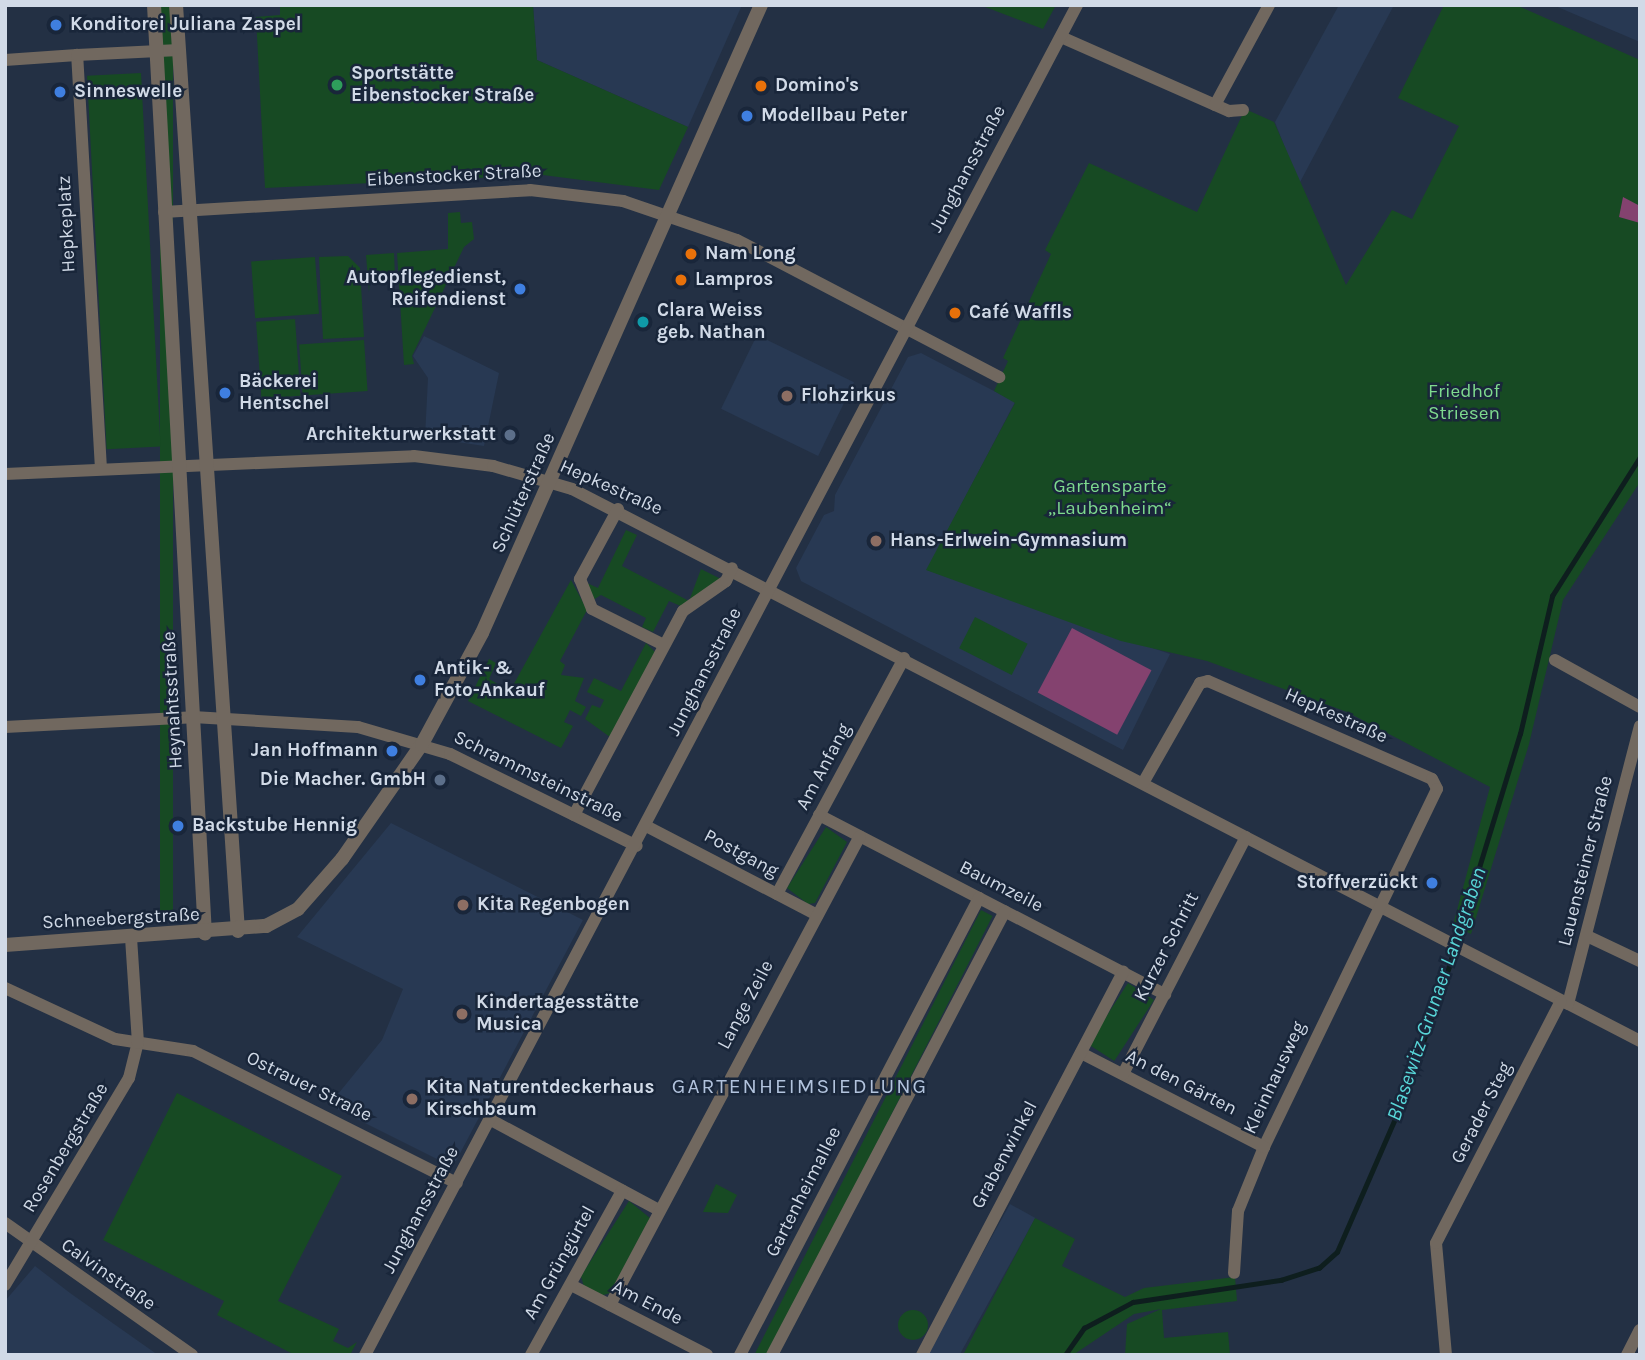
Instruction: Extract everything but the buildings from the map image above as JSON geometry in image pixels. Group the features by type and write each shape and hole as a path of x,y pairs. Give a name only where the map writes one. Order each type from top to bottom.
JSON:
{"street":[{"path":"153,5 178,464"},
{"path":"176,5 192,210 222,717 238,931"},
{"name":"Schlüterstraße","path":"238,931 298,909 422,744 482,633 761,5"},
{"name":"Junghansstraße","path":"365,1355 648,827 770,588 1077,5"},
{"path":"1215,105 1269,5"},
{"path":"1060,37 1215,105 1243,110"},
{"path":"5,60 179,50"},
{"name":"Hepkeplatz","path":"77,55 101,469"},
{"name":"Eibenstocker Straße","path":"164,212 530,190 596,196 669,214 737,240 999,377"},
{"name":"Hepkestraße","path":"5,474 178,464 428,456 550,481 618,509 1640,1041"},
{"name":"Heynahtsstraße","path":"178,464 205,934"},
{"path":"618,509 580,579 592,609 664,645"},
{"name":"Junghansstraße","path":"574,815 683,611 726,581 732,568"},
{"name":"Am Anfang","path":"777,894 904,658"},
{"path":"1555,660 1640,707"},
{"name":"Hepkestraße","path":"1143,783 1200,683 1208,681 1432,779 1437,789 1377,906"},
{"name":"Schrammsteinstraße","path":"5,727 193,717 333,724 422,744 637,846"},
{"name":"Lauensteiner Straße","path":"1565,1002 1587,936 1640,726"},
{"name":"Baumzeile","path":"819,815 1164,994"},
{"name":"Postgang","path":"648,827 817,915"},
{"name":"Lange Zeile","path":"610,1305 860,836"},
{"name":"Kurzer Schritt","path":"1123,1074 1246,837"},
{"name":"Gartenheimallee","path":"740,1355 979,898"},
{"name":"Kleinhausweg","path":"1234,1273 1238,1211 1264,1147 1377,906"},
{"path":"772,1355 1005,911"},
{"name":"Schneebergstraße","path":"5,946 238,931"},
{"path":"1587,936 1640,961"},
{"name":"Rosenbergstraße","path":"5,1285 120,1102 138,1042 131,938"},
{"name":"Grabenwinkel","path":"922,1355 1123,972"},
{"path":"5,988 115,1040 138,1042"},
{"name":"Gerader Steg","path":"1446,1355 1436,1243 1565,1002"},
{"name":"Ostrauer Straße","path":"138,1042 193,1051 457,1183"},
{"name":"An den Gärten","path":"1081,1052 1264,1147"},
{"path":"491,1120 659,1210"},
{"name":"Am Grüngürtel","path":"531,1355 622,1191"},
{"name":"Calvinstraße","path":"5,1223 31,1244 192,1355"},
{"name":"Am Ende","path":"570,1285 707,1355"},
{"path":"1627,1355 1640,1330"}],"shaded area":[{"path":"533,5 742,5 688,127 537,60"},
{"path":"1339,5 1394,5 1299,184 1275,122"},
{"path":"1553,5 1640,5 1640,42 1567,11"},
{"name":"Flohzirkus","path":"757,335 854,382 818,456 721,409"},
{"path":"424,336 499,373 484,446 425,437 428,378 413,356"},
{"name":"Hans-Erlwein-Gymnasium","path":"921,353 1015,402 927,570 1170,654 1123,750 801,581 796,568 824,515 834,511 835,495 908,357"},
{"path":"391,823 583,920 456,1161 443,1162 329,1105 382,1040 403,989 297,937"},
{"path":"1010,1204 1035,1218 959,1355 927,1354"},
{"path":"35,1266 158,1355 5,1355 5,1301"}],"green space":[{"path":"160,5 173,5 173,916 160,916"},
{"path":"280,5 533,5 537,60 688,127 659,190 543,175 265,188 256,17 280,15"},
{"path":"980,5 1056,5 1043,29"},
{"path":"1444,5 1516,5 1640,60 1640,482 1563,600 1529,744 1471,934 1453,925 1490,787 1347,712 1207,661 1121,641 926,570 1015,403 994,391 1008,361 1003,358 1051,254 1045,250 1089,163 1197,212 1245,109 1274,122 1346,285 1392,210 1412,219 1459,126 1398,98"},
{"path":"141,73 161,446 107,449 87,76"},
{"path":"460,212 461,223 472,222 474,239 464,247 412,356 414,364 404,365 397,253 448,249 448,213"},
{"path":"394,253 395,276 370,277 369,292 366,255"},
{"path":"348,256 360,268 364,337 323,339 319,257"},
{"path":"315,257 319,314 255,318 251,261"},
{"path":"295,319 300,396 261,399 256,322"},
{"path":"364,340 368,391 303,395 299,345"},
{"path":"626,530 637,535 622,566 689,601 701,569 723,580 683,607 669,601 653,632 642,627 646,618 601,595 593,600 587,583 598,588"},
{"path":"571,580 587,610 560,661 565,665 561,675 584,678 575,701 586,707 581,716 570,710 564,722 573,726 561,748 468,701 489,659 496,663 489,679 510,691"},
{"path":"975,617 1028,644 1012,675 959,648"},
{"path":"646,643 655,652 610,737 585,719 592,705 600,708 604,700 587,692 594,678 621,691"},
{"path":"826,827 847,842 815,903 808,904 787,888"},
{"path":"981,910 993,916 769,1355 754,1355"},
{"path":"1128,983 1154,1000 1114,1061 1088,1044"},
{"path":"177,1093 342,1176 278,1301 339,1329 333,1341 348,1348 357,1342 350,1355 295,1355 217,1315 224,1301 103,1240"},
{"path":"716,1184 737,1195 728,1213 703,1212"},
{"path":"629,1201 650,1218 610,1293 600,1296 584,1287 581,1276"},
{"path":"1035,1218 1075,1239 1062,1266 1125,1297 1144,1288 1235,1277 1237,1301 1162,1310 1164,1338 1228,1332 1230,1355 1125,1355 1127,1324 1161,1309 1134,1314 1073,1355 963,1355"},
{"path":"913,1310 923,1315 928,1325 923,1335 913,1340 903,1335 898,1325 903,1315"}],"waterway":[{"name":"Blasewitz‐Grunaer Landgraben","path":"1065,1355 1084,1328 1133,1302 1281,1280 1319,1268 1337,1252 1403,1100 1448,969 1520,734 1552,596 1640,457"}],"place":[{"name":"Konditorei Juliana Zaspel","path":"56,25"},
{"name":"Sportstätte Eibenstocker Straße","path":"337,85"},
{"name":"Domino's","path":"761,86"},
{"name":"Sinneswelle","path":"60,92"},
{"name":"Modellbau Peter","path":"747,116"},
{"name":"Nam Long","path":"691,254"},
{"name":"Lampros","path":"681,280"},
{"name":"Autopflegedienst, Reifendienst","path":"520,289"},
{"name":"Café Waffls","path":"955,313"},
{"name":"Clara Weiss geb. Nathan","path":"643,322"},
{"name":"Bäckerei Hentschel","path":"225,393"},
{"name":"Flohzirkus","path":"787,396"},
{"name":"Architekturwerkstatt","path":"510,435"},
{"name":"Hans-Erlwein-Gymnasium","path":"876,541"},
{"name":"Antik- & Foto-Ankauf","path":"420,680"},
{"name":"Jan Hoffmann","path":"392,751"},
{"name":"Die Macher. GmbH","path":"440,780"},
{"name":"Backstube Hennig","path":"178,826"},
{"name":"Stoffverzückt","path":"1432,883"},
{"name":"Kita Regenbogen","path":"463,905"},
{"name":"Kindertagesstätte Musica","path":"462,1014"},
{"name":"Kita Naturentdeckerhaus Kirschbaum","path":"412,1099"}],"district":[{"name":"GARTENHEIMSIEDLUNG","path":"800,1086"}],"park label":[{"name":"Friedhof Striesen","path":"1464,403"},
{"name":"Gartensparte „Laubenheim“","path":"1110,498"}]}
